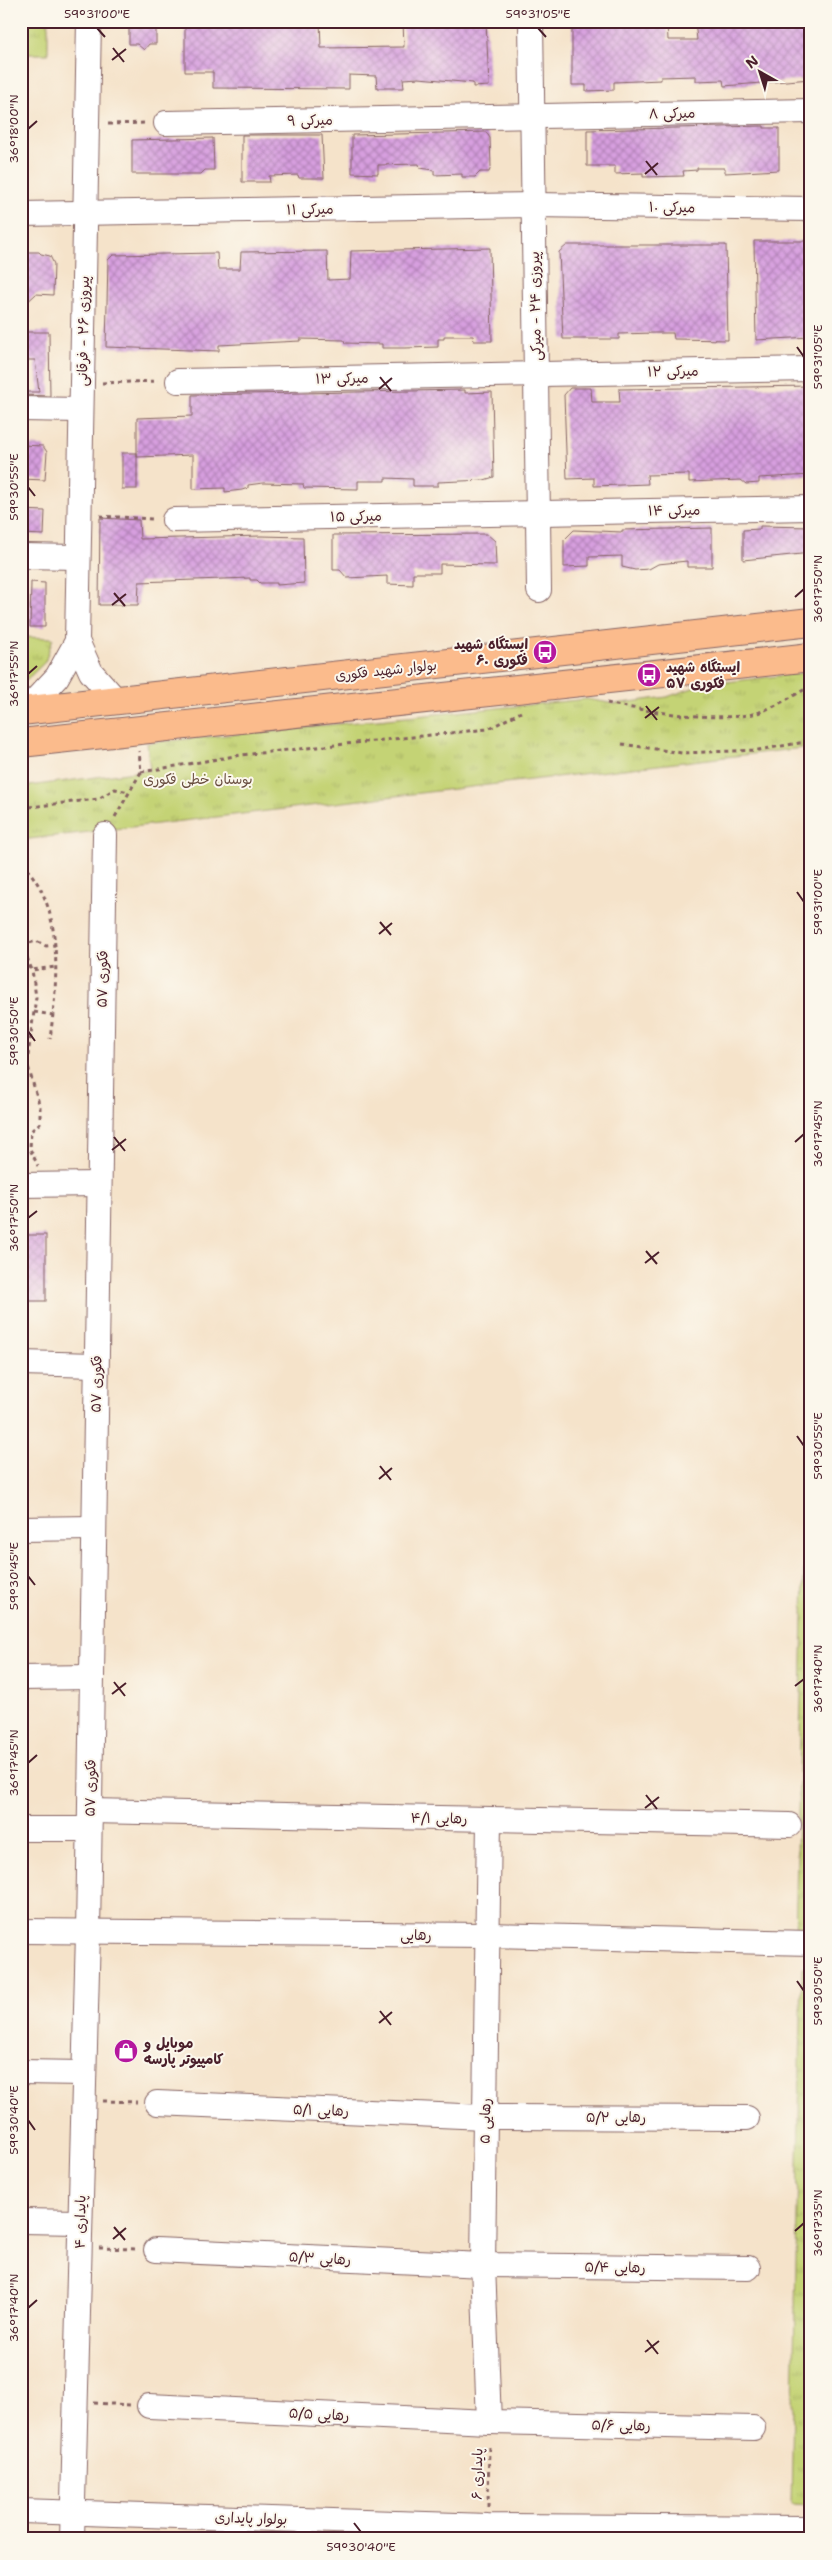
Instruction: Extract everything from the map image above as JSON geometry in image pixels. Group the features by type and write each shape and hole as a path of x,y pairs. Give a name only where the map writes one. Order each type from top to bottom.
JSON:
{"main road":[{"name":"بولوار شهید فکوری","path":"23,711 811,622"},
{"path":"21,743 811,657"}],"street":[{"name":"پیروزی ۲۶ - فرقانی","path":"77,641 89,21"},
{"name":"پیروزی ۲۴ - میرکی","path":"531,21 539,590"},
{"name":"میرکی ۸","path":"532,116 811,111"},
{"name":"میرکی ۹","path":"166,123 532,116"},
{"name":"میرکی ۱۰","path":"534,205 811,209"},
{"name":"میرکی ۱۱","path":"21,214 534,205"},
{"name":"میرکی ۱۲","path":"536,374 811,369"},
{"name":"میرکی ۱۳","path":"178,381 536,374"},
{"path":"21,409 82,410"},
{"name":"میرکی ۱۴","path":"538,513 811,508"},
{"name":"میرکی ۱۵","path":"174,520 538,513"},
{"path":"21,556 78,557"},
{"path":"77,641 91,672 116,700"},
{"path":"23,711 57,677 77,641"},
{"name":"فکوری ۵۷","path":"88,1933 104,834"},
{"path":"21,1185 99,1184"},
{"path":"21,1364 96,1365"},
{"path":"21,1529 94,1528"},
{"path":"21,1678 92,1677"},
{"name":"رهایی ۴/۱","path":"21,1829 89,1820 489,1819 789,1825"},
{"name":"رهایی ۵","path":"489,1819 483,2266 489,2422"},
{"name":"رهایی","path":"21,1931 487,1935 811,1943"},
{"name":"پایداری ۴","path":"72,2539 88,1933"},
{"path":"21,2072 84,2072"},
{"name":"رهایی ۵/۱","path":"157,2103 485,2117"},
{"name":"رهایی ۵/۲","path":"485,2117 747,2118"},
{"path":"21,2221 80,2222"},
{"name":"رهایی ۵/۳","path":"156,2250 483,2266"},
{"name":"رهایی ۵/۴","path":"483,2266 748,2268"},
{"name":"رهایی ۵/۵","path":"148,2406 489,2422"},
{"name":"رهایی ۵/۶","path":"489,2422 753,2428"},
{"name":"بولوار پایداری","path":"21,2511 488,2526 811,2528"}],"path":[{"path":"87,125 166,123"},
{"path":"82,383 178,381"},
{"path":"79,515 174,520"},
{"path":"599,701 641,710 723,717 758,713 811,686"},
{"path":"141,772 241,755 488,729 527,709"},
{"path":"104,834 141,772 137,730"},
{"path":"622,744 682,753 758,750 811,741"},
{"path":"21,808 98,798 115,789 129,792"},
{"path":"21,863 38,884 48,905 56,945 50,1039"},
{"path":"46,1185 30,1149 31,1131 40,1124 40,1107 27,1063 36,996 32,970 22,944 36,941 46,946 56,945"},
{"path":"21,961 32,970 55,967"},
{"path":"34,1012 53,1015"},
{"path":"83,2100 157,2103"},
{"path":"80,2248 156,2250"},
{"path":"75,2402 148,2406"},
{"name":"پایداری ۶","path":"488,2526 489,2422"}],"green space":[{"path":"21,21 48,21 48,54 21,54"},
{"path":"21,637 53,638 45,662 21,685"},
{"name":"بوستان خطی فکوری","path":"811,672 811,747 21,840 21,787 150,770 147,743 587,699 615,704 667,697 701,685"},
{"path":"811,1295 811,1937 795,1937"},
{"path":"802,1968 811,1968 811,2506 791,2505"}],"building":[{"path":"129,21 156,21 156,44 149,44 144,50 137,44 129,44"},
{"path":"185,21 320,21 321,48 404,47 403,21 486,21 489,86 473,87 473,83 419,78 403,79 404,88 377,88 376,76 349,75 349,89 213,88 213,72 185,72"},
{"path":"572,21 667,21 668,40 697,40 695,21 804,21 804,38 811,38 811,79 724,86 723,80 696,81 696,76 661,77 661,80 614,82 614,90 586,91 586,85 572,85"},
{"path":"764,126 764,128 779,128 779,170 725,173 725,168 697,168 697,170 683,171 684,176 643,177 643,173 615,174 615,166 587,166 587,130"},
{"path":"486,132 490,138 491,167 489,172 480,172 475,177 462,177 462,174 434,175 434,170 420,168 419,164 378,165 378,174 352,173 352,135"},
{"path":"242,135 322,135 324,178 299,178 298,175 269,176 270,182 242,182"},
{"path":"213,138 214,170 205,170 201,174 132,174 132,140"},
{"path":"754,241 811,241 811,337 756,340"},
{"path":"567,245 726,245 728,340 674,339 673,333 619,334 619,339 563,339 559,252"},
{"path":"490,248 492,341 474,341 473,336 444,336 444,339 438,339 438,347 382,348 382,344 345,343 344,340 300,339 300,341 219,345 219,351 106,347 108,260 113,255 217,253 218,269 240,269 241,252 327,251 328,280 350,279 351,251"},
{"path":"39,252 50,256 54,264 53,295 36,294 23,306 21,254"},
{"path":"21,332 49,332 50,396 22,395 22,392 39,392 35,360 22,360"},
{"path":"811,386 811,475 759,478 759,483 746,484 741,480 689,482 689,474 647,475 648,484 594,486 594,478 567,479 564,395 570,388 591,388 592,402 620,402 619,389"},
{"path":"465,390 465,393 492,392 494,477 484,480 438,482 438,486 413,486 413,479 385,478 385,481 358,481 358,489 304,488 303,484 263,483 248,485 248,488 242,490 225,492 225,488 193,489 193,455 137,457 137,418 192,416 192,395"},
{"path":"21,445 43,446 47,452 45,480 21,479"},
{"path":"122,453 137,453 137,489 122,489"},
{"path":"21,510 45,511 44,535 21,534"},
{"path":"100,518 139,520 140,539 261,536 303,537 304,583 277,585 277,583 260,583 257,580 250,580 250,578 139,582 138,605 99,605"},
{"path":"760,526 811,527 811,553 743,560 743,530 760,529"},
{"path":"712,528 712,567 687,567 687,561 658,564 649,569 635,570 622,567 622,556 589,557 589,566 564,567 564,540 574,530 622,532 622,530"},
{"path":"487,534 495,541 496,565 440,564 440,573 413,573 413,585 387,584 387,576 347,578 340,570 333,570 333,535"},
{"path":"31,582 45,583 45,627 30,627"},
{"path":"21,1235 46,1235 46,1301 21,1301"}],"place":[{"name":"ایستگاه شهید فکوری ۶۰","path":"545,652"},
{"name":"ایستگاه شهید فکوری ۵۷","path":"649,675"},
{"name":"موبایل و کامپیوتر پارسه","path":"126,2051"}]}
